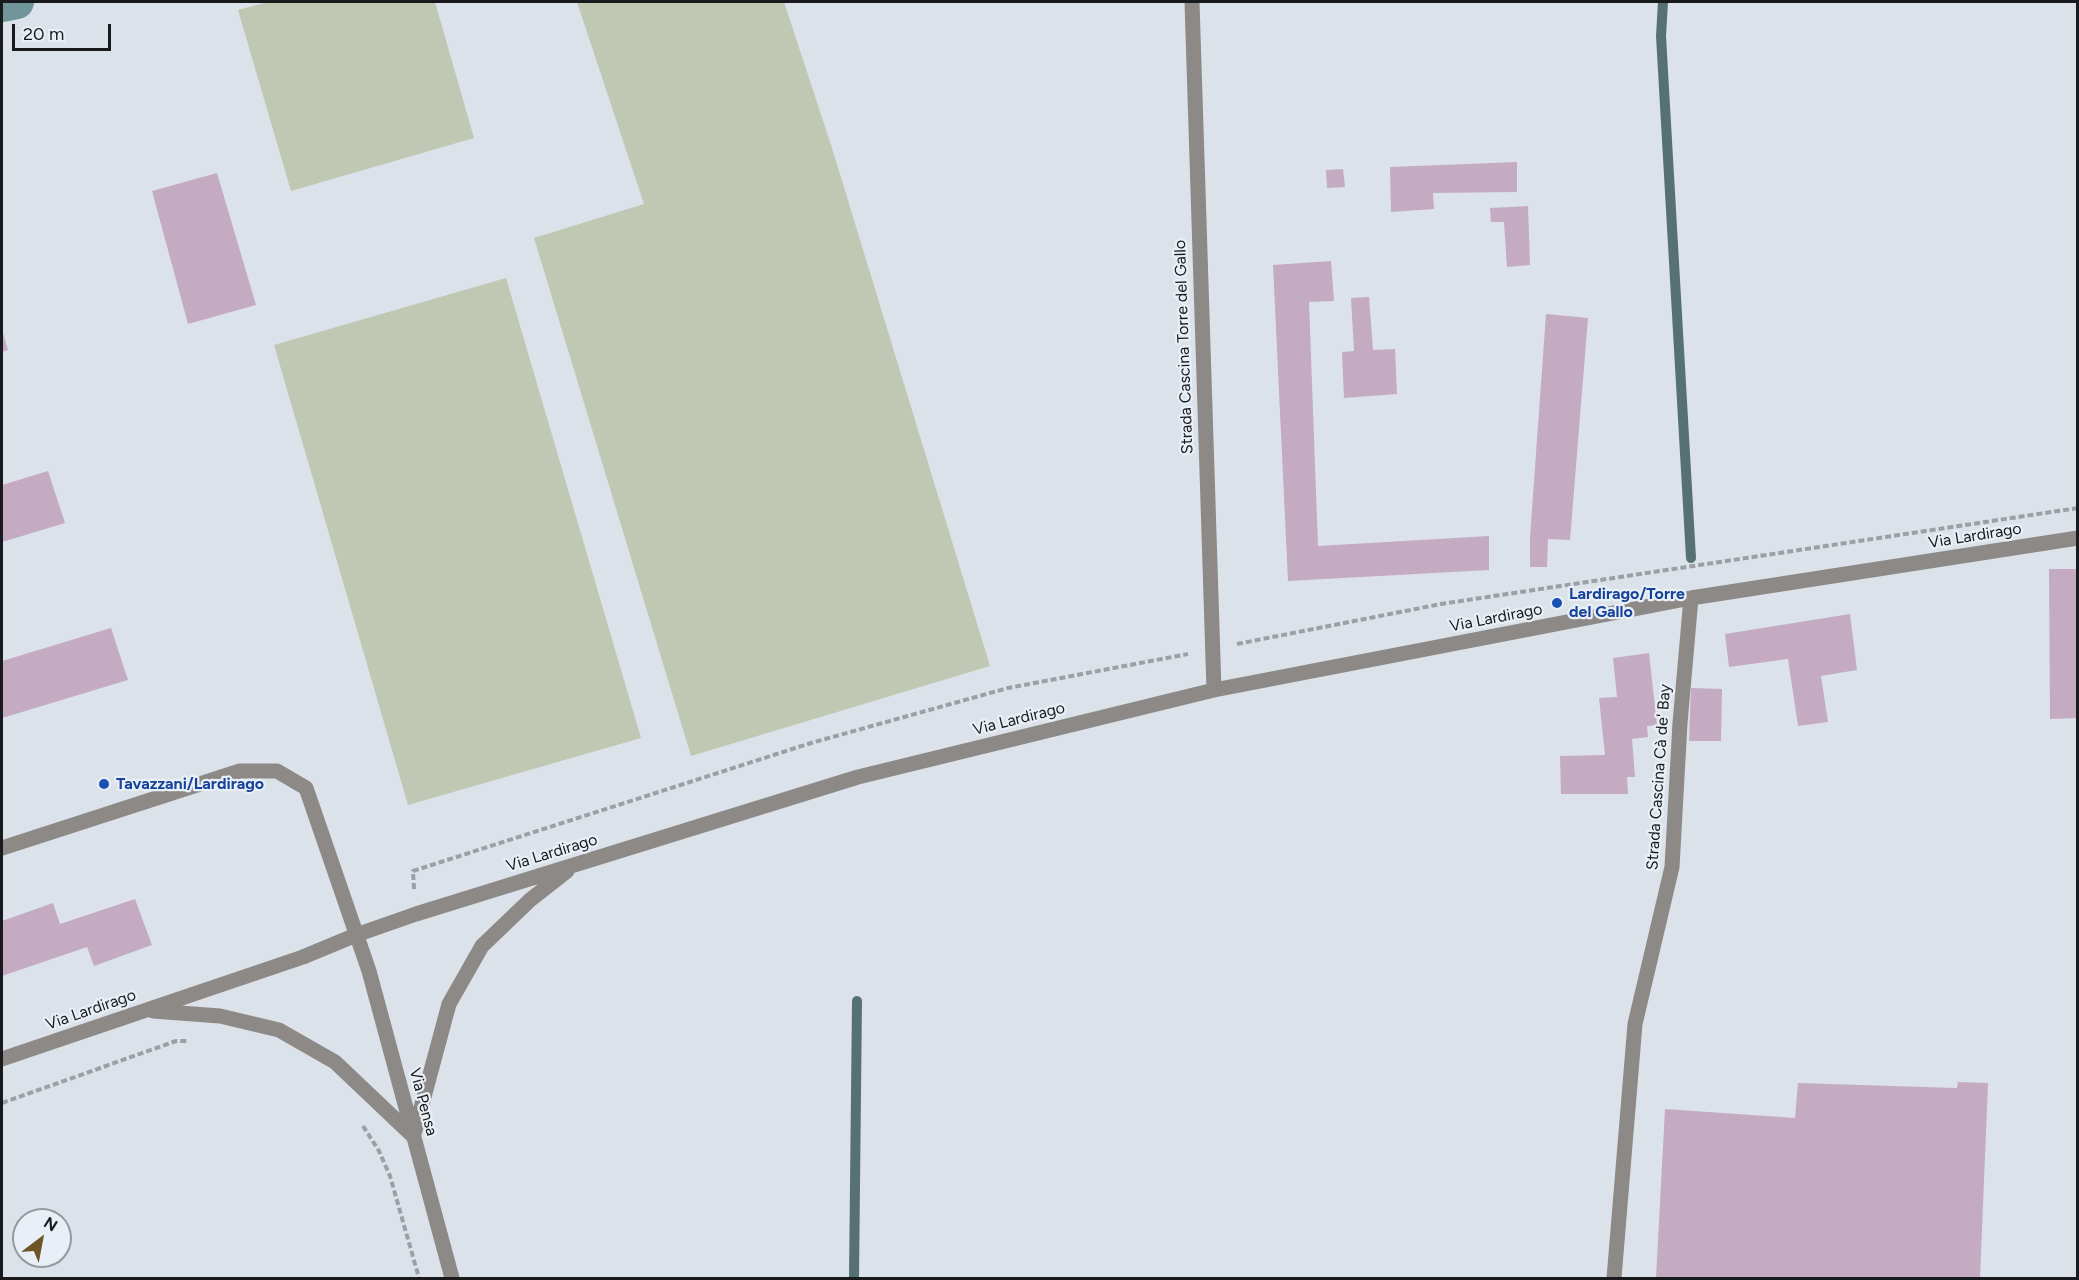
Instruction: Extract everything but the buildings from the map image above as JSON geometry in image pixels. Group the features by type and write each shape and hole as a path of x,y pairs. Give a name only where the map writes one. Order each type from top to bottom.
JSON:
{"street":[{"name":"Strada Cascina Torre del Gallo","path":"1192,2 1214,690"},
{"name":"Via Lardirago","path":"2,1059 303,957 416,914 858,777 1214,690 1691,598 2078,538"},
{"name":"Strada Cascina Cà de' Bay","path":"1614,1278 1635,1024 1672,867 1680,723 1691,598"},
{"name":"Via Pensa","path":"2,848 240,771 277,771 306,788 369,971 452,1278"},
{"path":"146,1011 220,1016 279,1030 335,1062 413,1136 448,1004 482,946 530,900 574,865"}],"path":[{"path":"2,1103 176,1041 197,1041"},
{"path":"358,1119 379,1151 390,1176 419,1278"}],"green space":[{"path":"268,2 435,2 474,138 291,191 238,10"},
{"path":"577,2 784,2 832,148 990,666 691,756 534,238 644,204"},
{"path":"506,278 641,738 408,805 274,345"}],"waterway":[{"path":"2,5 17,2"},
{"path":"1663,2 1661,36 1691,558"},
{"path":"854,1278 857,1001"}],"place":[{"name":"Lardirago/Torre del Gallo","path":"1557,603"},
{"name":"Tavazzani/Lardirago","path":"104,784"}]}
